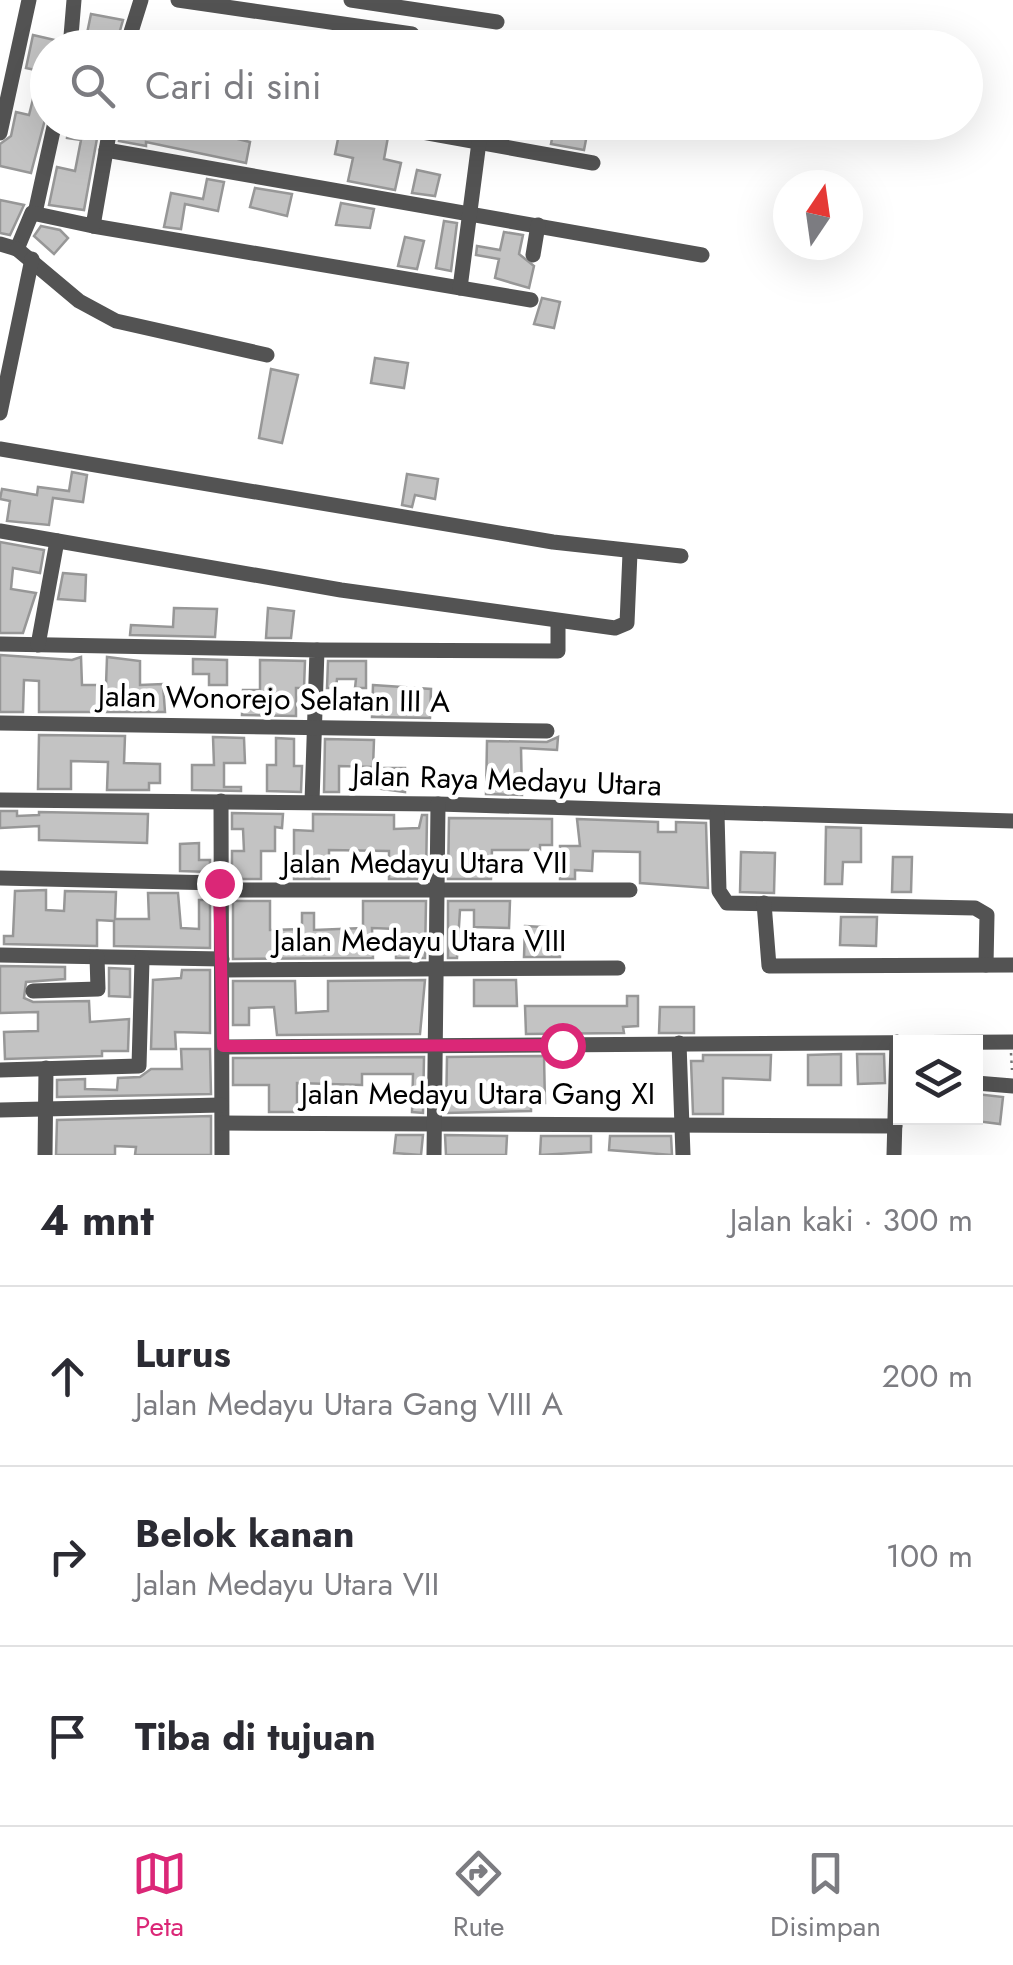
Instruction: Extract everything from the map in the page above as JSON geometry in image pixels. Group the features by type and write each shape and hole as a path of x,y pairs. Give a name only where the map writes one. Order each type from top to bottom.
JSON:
{"street":[{"path":"0,133 29,0"},
{"path":"72,30 74,0"},
{"path":"132,30 141,0"},
{"path":"178,0 384,30"},
{"path":"351,0 497,22"},
{"path":"39,213 52,140"},
{"path":"93,226 108,140"},
{"path":"468,140 593,163"},
{"path":"460,288 479,142"},
{"path":"106,150 702,255"},
{"path":"17,249 28,214 39,213 93,226 531,300"},
{"path":"533,255 538,225"},
{"path":"0,244 17,249 78,300 116,322 267,355"},
{"path":"0,413 32,260"},
{"path":"0,449 630,553 681,556"},
{"path":"0,531 615,628 627,623 633,560 630,553"},
{"path":"38,646 57,541"},
{"path":"0,644 558,651 558,622"},
{"path":"312,802 317,650"},
{"name":"Jalan Wonorejo Selatan III A","path":"0,723 547,731"},
{"name":"Jalan Raya Medayu Utara","path":"0,800 438,804 1013,821"},
{"path":"221,801 222,1155"},
{"path":"434,1155 438,804"},
{"path":"717,814 721,898 727,903 974,908 987,915 986,965"},
{"name":"Jalan Medayu Utara VII","path":"0,878 219,887 630,890"},
{"path":"764,903 769,966 1013,965"},
{"name":"Jalan Medayu Utara VIII","path":"0,955 222,964 618,968"},
{"path":"31,956 34,995 98,989 97,957"},
{"path":"0,1070 134,1067 142,1063 142,960"},
{"path":"223,1046 893,1042"},
{"path":"983,1042 1011,1042"},
{"path":"679,1044 683,1155"},
{"path":"45,1155 46,1068"},
{"path":"983,1084 1013,1086"},
{"path":"0,1110 220,1105"},
{"name":"Jalan Medayu Utara Gang XI","path":"223,1123 682,1122 895,1126"},
{"path":"894,1155 895,1126"}],"path":[{"path":"1011,1042 1013,1086"}],"building":[{"path":"91,14 123,20 120,30 88,30"},
{"path":"30,111 30,140 40,140 31,173 0,166 0,144 11,136 16,112 29,115"},
{"path":"81,140 97,140 84,210 49,205 57,167 75,171"},
{"path":"338,140 387,140 384,159 401,163 395,190 348,181 353,158 335,154"},
{"path":"552,140 586,140 584,150 551,144"},
{"path":"119,141 250,142 246,163 146,142 146,146"},
{"path":"417,170 440,175 435,196 412,193"},
{"path":"207,179 224,182 218,211 185,204 181,229 164,227 171,193 203,199"},
{"path":"255,188 292,194 287,216 250,207"},
{"path":"0,200 24,205 10,235 0,233"},
{"path":"341,203 374,209 370,228 336,225"},
{"path":"444,221 457,223 451,271 436,268"},
{"path":"41,226 60,230 68,238 54,254 34,236"},
{"path":"504,232 523,235 519,254 534,266 529,288 495,278 499,259 476,255 477,246 500,250"},
{"path":"405,237 424,241 417,269 398,266"},
{"path":"542,298 560,302 554,328 534,324"},
{"path":"375,358 408,363 404,388 371,383"},
{"path":"271,369 298,375 282,443 259,438"},
{"path":"72,472 87,475 83,502 53,498 49,525 7,521 10,501 0,499 2,489 37,495 38,487 69,491"},
{"path":"407,474 438,479 435,499 415,495 412,507 402,505"},
{"path":"0,542 44,550 40,573 13,568 11,589 36,593 23,633 0,633"},
{"path":"63,573 86,575 85,601 58,599"},
{"path":"174,608 217,609 215,637 130,635 131,625 173,627"},
{"path":"268,608 294,611 291,638 266,638"},
{"path":"0,655 72,660 81,657 82,685 106,685 107,657 140,661 140,685 163,684 165,712 39,712 39,681 24,680 23,712 0,712"},
{"path":"193,659 227,660 227,685 209,685 209,674 193,674"},
{"path":"260,660 305,661 304,688 296,688 296,716 242,715 243,690 260,690"},
{"path":"328,661 366,661 366,688 355,688 356,679 337,679 336,688 327,688"},
{"path":"373,685 431,689 430,718 372,717"},
{"path":"39,735 125,736 124,763 160,764 160,783 149,783 149,790 107,790 108,762 71,761 71,789 38,789"},
{"path":"213,737 244,738 245,763 224,763 224,787 241,787 241,791 192,790 192,765 214,765"},
{"path":"558,737 557,750 521,748 522,795 486,794 487,741 547,742"},
{"path":"276,738 294,739 294,766 302,766 301,792 267,791 267,765 276,765"},
{"path":"325,739 374,740 373,767 339,766 339,792 324,792"},
{"path":"374,768 405,768 405,792 374,788"},
{"path":"0,811 17,811 17,816 39,812 148,814 147,843 39,840 39,826 0,828"},
{"path":"232,813 283,814 282,828 275,827 275,851 261,851 261,879 232,879 232,851 244,851 243,829 232,829"},
{"path":"313,814 394,815 394,829 419,828 422,815 427,815 426,879 389,879 389,851 329,850 329,879 294,879 294,830 313,831"},
{"path":"449,818 552,819 552,845 540,845 540,850 492,850 491,879 448,879"},
{"path":"577,819 658,822 658,832 676,832 676,822 706,823 708,888 640,883 640,852 593,851 592,871 575,870 575,879 560,879 560,846 580,846"},
{"path":"826,827 861,828 861,862 843,862 842,884 825,884"},
{"path":"199,843 199,860 210,860 210,872 180,871 180,844"},
{"path":"741,852 775,853 774,893 740,892"},
{"path":"893,857 912,857 911,892 892,892"},
{"path":"46,890 46,910 64,911 65,891 116,892 115,919 149,919 148,893 178,893 181,928 199,929 199,900 210,900 210,948 114,946 114,921 97,920 97,946 4,944 4,936 13,936 15,891"},
{"path":"233,901 270,901 270,930 302,929 302,913 314,913 314,930 363,928 363,901 426,901 425,958 396,958 396,929 372,928 373,958 233,959"},
{"path":"448,901 510,901 509,928 474,927 474,910 460,910 457,958 448,958"},
{"path":"841,917 877,917 876,946 840,945"},
{"path":"525,926 561,928 560,957 524,957"},
{"path":"0,966 65,967 65,979 26,982 24,998 33,1002 89,1001 90,1022 129,1019 128,1051 102,1051 102,1056 5,1059 4,1032 38,1031 38,1012 0,1013"},
{"path":"109,968 130,969 130,997 109,996"},
{"path":"182,970 210,970 210,1033 175,1032 176,1049 151,1049 153,980 181,978"},
{"path":"425,980 420,1034 277,1035 274,1007 249,1008 249,1025 233,1025 233,981 295,981 296,1013 328,1011 328,981"},
{"path":"474,980 516,980 517,1006 474,1006"},
{"path":"627,996 638,996 638,1026 623,1027 624,1033 526,1034 525,1006 627,1006"},
{"path":"660,1007 694,1007 694,1033 659,1033"},
{"path":"181,1049 210,1049 211,1094 57,1097 57,1080 85,1079 85,1089 117,1090 118,1078 140,1077 151,1069 182,1069"},
{"path":"841,1054 841,1085 808,1085 808,1055"},
{"path":"857,1054 884,1054 885,1083 858,1084"},
{"path":"703,1055 771,1055 770,1080 723,1078 723,1114 693,1114 691,1061 703,1061"},
{"path":"544,1056 545,1103 531,1103 531,1111 446,1113 447,1057"},
{"path":"424,1057 423,1113 412,1112 413,1074 362,1074 362,1085 297,1083 297,1112 269,1112 269,1085 233,1085 233,1058"},
{"path":"983,1095 1003,1097 1000,1124 983,1122"},
{"path":"211,1116 211,1155 135,1155 136,1147 115,1146 115,1155 56,1155 57,1120"},
{"path":"396,1135 423,1135 421,1155 394,1153"},
{"path":"445,1135 507,1136 506,1155 446,1155"},
{"path":"541,1136 591,1136 591,1152 540,1155"},
{"path":"610,1136 671,1136 672,1155 609,1150"}],"route":[{"path":"219,883 223,1046 562,1045"}]}
